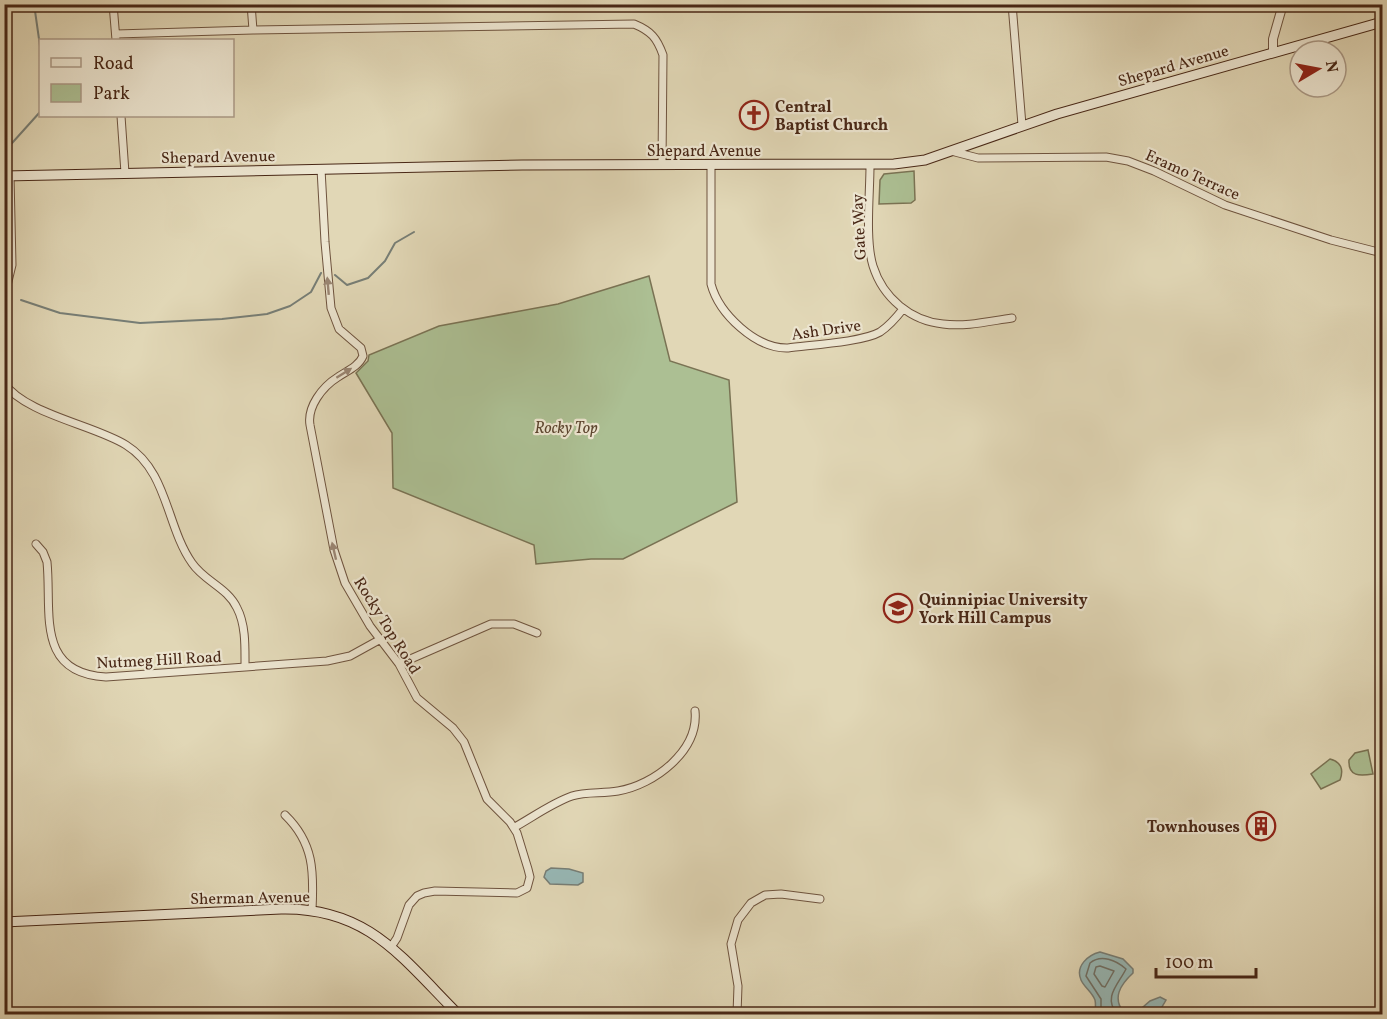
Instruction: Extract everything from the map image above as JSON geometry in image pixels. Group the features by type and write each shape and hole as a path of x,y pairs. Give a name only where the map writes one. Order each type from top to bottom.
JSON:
{"main road":[{"name":"Shepard Avenue","path":"7,176 662,164 870,166 912,162 951,151 1022,125 1383,22"},
{"name":"Sherman Avenue","path":"4,922 281,909 312,910 349,920 373,933 391,947 458,1014"}],"street":[{"path":"113,4 116,37 253,30 634,24 648,30 658,41 663,55 662,164"},
{"path":"251,4 253,30"},
{"path":"1012,4 1022,125"},
{"path":"1273,53 1273,39 1283,4"},
{"path":"121,117 125,173"},
{"name":"Eramo Terrace","path":"951,151 978,158 1128,160 1225,205 1331,240 1383,253"},
{"name":"Ash Drive","path":"711,164 711,284 718,302 758,341 777,348 866,337 887,327 903,309"},
{"name":"Gate Way","path":"870,166 870,241 873,266 887,294 903,309 926,321 954,325 1012,318"},
{"name":"Rocky Top Road","path":"321,169 331,308 339,329 361,348 363,356 360,362 325,388 312,407 309,420 336,560 350,593 380,640 399,664 417,698 453,729 464,742 487,799 515,827 530,877 527,888 517,893 435,891 417,896 409,905 397,938 391,947"},
{"path":"4,298 12,265 7,176"},
{"path":"4,383 25,401 127,445 145,462 159,483 174,531 192,564 199,573 225,592 238,608 244,632 245,667"},
{"name":"Nutmeg Hill Road","path":"36,544 43,552 46,562 51,639 59,655 75,671 88,676 106,677 338,659 350,656 380,640"},
{"path":"399,664 491,624 514,624 537,633"},
{"path":"515,827 572,796 616,792 649,781 664,770 683,750 695,727 695,711"},
{"path":"285,815 305,839 310,853 312,910"},
{"path":"737,1014 738,986 731,944 738,920 751,903 765,895 781,894 820,899"}],"green space":[{"path":"914,171 915,200 911,203 879,204 880,180 884,174"},
{"name":"Rocky Top","path":"649,276 670,361 729,380 737,502 623,559 591,559 536,564 534,545 393,488 392,433 356,373 368,361 369,355 439,326 558,304"},
{"path":"1368,750 1373,774 1359,775 1350,770 1349,760 1355,753"},
{"path":"1330,759 1341,766 1340,780 1321,789 1311,774"}],"water":[{"path":"551,868 583,873 583,882 578,885 550,884 544,877 546,871"},
{"path":"1100,952 1123,959 1133,969 1133,973 1121,987 1118,997 1124,1013 1130,1014 1096,1014 1095,1000 1081,980 1080,970 1087,958"},
{"path":"1160,997 1166,1000 1162,1007 1162,1014 1135,1014 1150,1001"}],"waterway":[{"path":"34,4 39,39"},
{"path":"4,152 39,113"},
{"path":"335,275 347,285 368,278 385,261 395,243 414,232"},
{"path":"21,300 60,313 140,323 222,319 267,314 290,306 311,292 321,273"}],"place":[{"name":"Central Baptist Church","path":"754,115"},
{"name":"Quinnipiac University York Hill Campus","path":"898,608"},
{"name":"Townhouses","path":"1261,826"}]}
